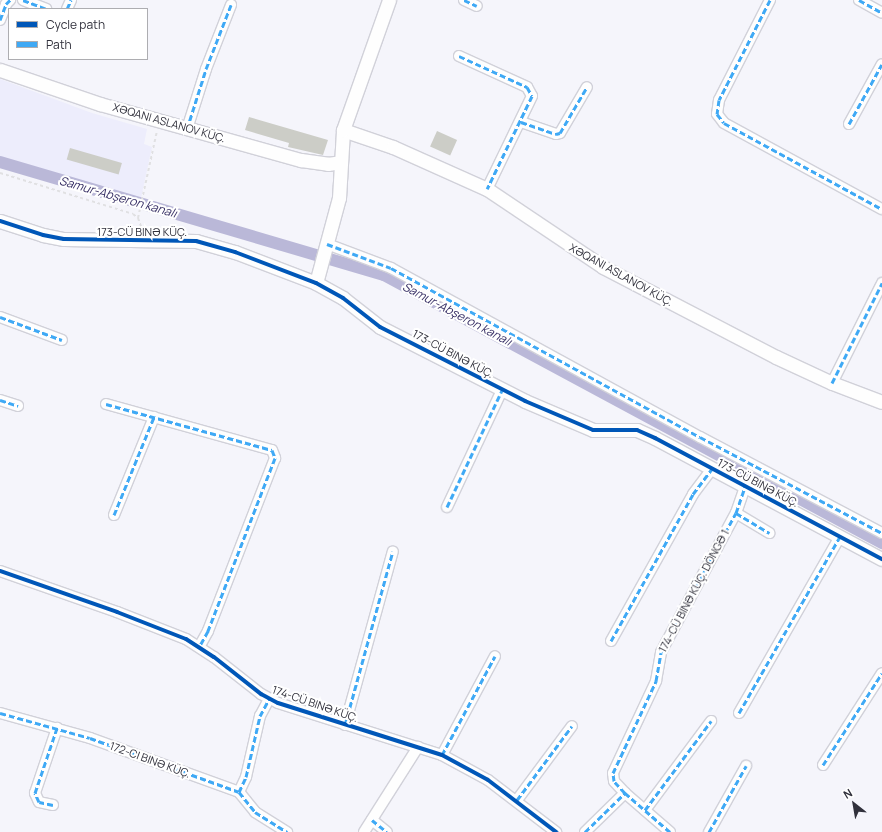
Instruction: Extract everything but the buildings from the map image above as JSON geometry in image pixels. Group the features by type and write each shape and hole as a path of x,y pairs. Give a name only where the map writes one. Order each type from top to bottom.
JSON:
{"street":[{"path":"0,20 6,4 10,0"},
{"path":"23,0 43,8"},
{"path":"316,283 339,198 343,130 389,0"},
{"path":"464,0 477,6"},
{"path":"770,0 719,100 717,114 724,123 882,209"},
{"path":"859,0 882,13"},
{"path":"188,129 206,69 231,5"},
{"path":"459,56 530,91 532,96 521,122 487,189"},
{"path":"849,124 882,64"},
{"name":"XƏQANI ASLANOV KÜÇ.","path":"0,70 54,90 300,160 328,164 340,162"},
{"path":"521,122 556,134 560,133 587,87"},
{"name":"XƏQANI ASLANOV KÜÇ.","path":"343,130 393,147 487,189 603,267 776,357 832,383 882,402"},
{"name":"173-CÜ BINƏ KÜÇ.","path":"0,221 43,235 64,239 145,240 209,243 316,283 343,298 380,327 502,390 593,430 637,430 882,559"},
{"path":"327,244 391,268 700,437 882,533"},
{"path":"832,383 882,283"},
{"path":"0,317 62,340"},
{"path":"448,507 502,390"},
{"path":"0,400 18,406"},
{"path":"106,404 272,450 275,458 208,631 199,647"},
{"path":"114,515 154,417"},
{"path":"611,641 693,494 712,469"},
{"name":"174-CÜ BINƏ KÜÇ. DÖNGƏ 1","path":"670,832 625,793 614,781 612,773 656,680 661,652 736,513 745,486"},
{"path":"736,513 769,533"},
{"path":"739,713 840,537"},
{"path":"345,725 393,551"},
{"name":"174-CÜ BINƏ KÜÇ.","path":"0,571 165,630 199,647 269,699 345,725 442,755 474,771 517,800 556,832"},
{"path":"442,755 496,656"},
{"path":"823,765 882,674"},
{"path":"239,792 246,777 260,716 269,699"},
{"name":"172-CI BINƏ KÜÇ.","path":"0,713 57,728 239,792 260,816 287,832"},
{"path":"645,810 711,721"},
{"path":"517,800 572,726"},
{"path":"53,805 39,802 34,793 57,728"},
{"path":"364,832 418,747"},
{"path":"709,832 746,766"},
{"path":"585,832 625,793"},
{"path":"372,820 387,832"}],"path":[{"path":"138,218 144,199 159,121"},
{"path":"0,173 133,214 138,218 145,240"}],"shaded area":[{"path":"0,79 92,113 147,129 144,144 152,147 141,198 0,157"}],"waterway":[{"name":"Samur-Abşeron kanalı","path":"0,162 384,275 882,543"}],"marked path":[{"path":"0,20 6,4 10,0"},
{"path":"23,0 43,8"},
{"path":"67,8 71,0"},
{"path":"464,0 477,6"},
{"path":"770,0 719,100 717,114 724,123 882,209"},
{"path":"859,0 882,13"},
{"path":"187,129 206,69 231,5"},
{"path":"459,56 527,87 532,96 487,189"},
{"path":"849,124 882,64"},
{"path":"521,122 556,134 560,133 587,87"},
{"path":"327,244 391,268 700,437 882,533"},
{"path":"832,383 882,283"},
{"path":"0,317 62,340"},
{"path":"447,507 502,390"},
{"path":"0,400 18,406"},
{"path":"106,404 272,450 275,458 208,631 199,647"},
{"path":"114,515 154,417"},
{"path":"611,641 693,494 712,469"},
{"path":"670,832 625,793 614,781 613,773 656,681 661,652 736,513 745,487"},
{"path":"736,513 769,533"},
{"path":"739,713 840,537"},
{"path":"345,725 393,551"},
{"path":"442,755 495,656"},
{"path":"823,765 882,673"},
{"path":"239,792 246,777 260,716 269,699"},
{"path":"0,713 90,738 239,792 255,812 287,832"},
{"path":"645,810 711,721"},
{"path":"517,800 572,726"},
{"path":"53,805 39,802 35,793 57,728"},
{"path":"709,832 746,766"},
{"path":"585,832 625,793"},
{"path":"372,820 387,832"}],"cycle path":[{"path":"0,221 43,235 64,239 196,241 235,252 316,283 343,298 380,327 525,401 593,430 637,430 655,438 882,559"},
{"path":"0,571 117,612 186,639 214,657 261,694 278,703 442,755 488,780 556,832"}]}
